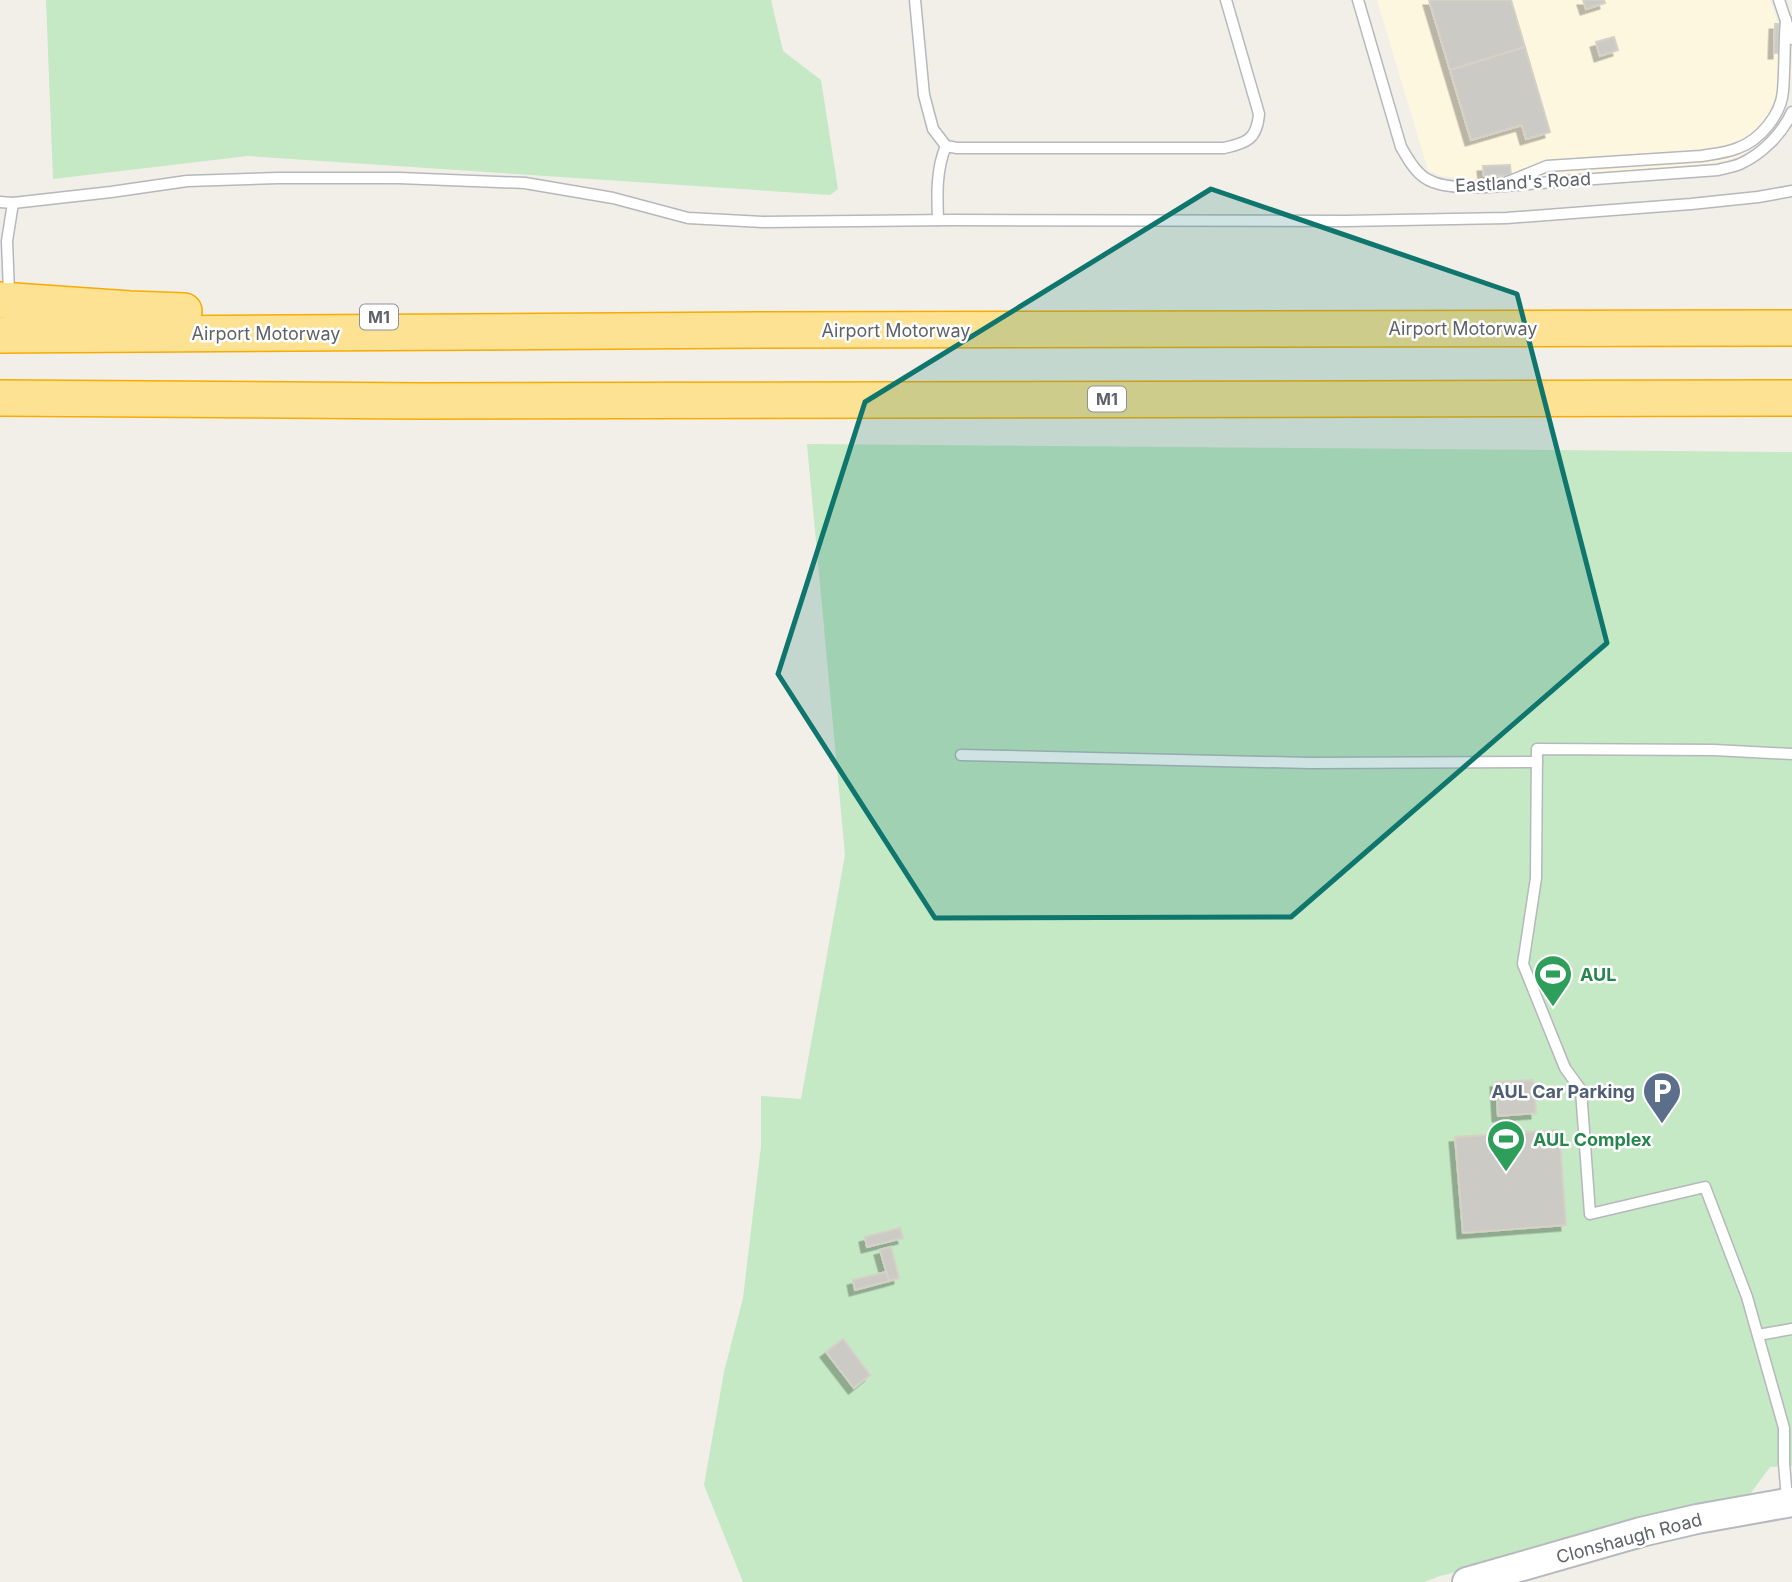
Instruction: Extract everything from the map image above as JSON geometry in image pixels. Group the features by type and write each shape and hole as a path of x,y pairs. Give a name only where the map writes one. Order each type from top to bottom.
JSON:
{"highway":[{"name":"M1","path":"5,300 131,309 600,327 758,330"},
{"name":"Airport Motorway","path":"0,335 1792,328"},
{"name":"M1","path":"0,398 422,401 1792,398"}],"street":[{"name":"Clonshaugh Road","path":"1467,1582 1641,1532 1790,1503"}],"lane":[{"path":"915,0 924,94 933,129 946,146 957,148 1224,148 1239,145 1258,129 1259,114 1226,0"},
{"name":"Eastland's Road","path":"1357,0 1401,147 1422,176 1432,182 1450,186 1498,186 1718,170 1740,164 1765,148 1783,129 1792,112"},
{"path":"1779,0 1792,39"},
{"path":"1498,186 1547,166 1701,156 1725,153 1745,145 1763,131 1778,111 1783,93 1786,20"},
{"path":"938,220 937,190 941,159 946,146"},
{"path":"0,202 13,203 111,192 187,181 278,177 399,178 525,183 613,198 688,218 763,222 1345,220 1507,218 1691,204 1792,191"},
{"path":"5,300 7,241 13,203"},
{"path":"1790,1503 1784,1463 1784,1429 1747,1297 1704,1187 1590,1214 1581,1090 1565,1068 1523,964 1536,878 1537,749 1714,750 1792,754"},
{"path":"961,755 1310,762 1537,762"},
{"path":"1758,1335 1792,1329"}],"highlighted area":[{"path":"1211,189 1517,294 1607,643 1291,917 935,918 778,674 865,402"}],"shaded area":[{"path":"1377,0 1770,0 1790,57 1792,74 1788,101 1780,120 1757,146 1738,157 1715,163 1513,180 1441,176 1428,170"}],"green space":[{"path":"46,0 771,0 783,51 821,80 838,189 830,195 248,156 53,179"},
{"name":"AUL","path":"807,444 1792,452 1792,1466 1770,1467 1742,1505 1476,1567 1424,1582 743,1582 704,1485 724,1372 743,1298 761,1146 761,1096 801,1099 845,855"}],"building":[{"path":"1429,0 1511,0 1525,47 1450,70"},
{"path":"1583,0 1604,0 1605,3 1586,9"},
{"path":"1775,24 1779,24 1778,53 1774,53"},
{"path":"1614,37 1618,50 1600,56 1596,42"},
{"path":"1525,47 1550,132 1526,139 1522,125 1471,140 1450,70"},
{"path":"1510,165 1511,175 1484,176 1483,166"},
{"path":"1533,1080 1536,1113 1498,1116 1496,1082"},
{"path":"1559,1130 1566,1225 1463,1233 1455,1137"},
{"path":"900,1228 903,1238 867,1247 865,1237"},
{"path":"891,1247 899,1278 889,1281 880,1250"},
{"path":"886,1272 889,1281 855,1290 853,1280"},
{"path":"843,1339 870,1375 854,1388 826,1352"}],"place":[{"name":"AUL","path":"1553,1008"},
{"name":"AUL Car Parking","path":"1662,1125"},
{"name":"AUL Complex","path":"1506,1173"}]}
